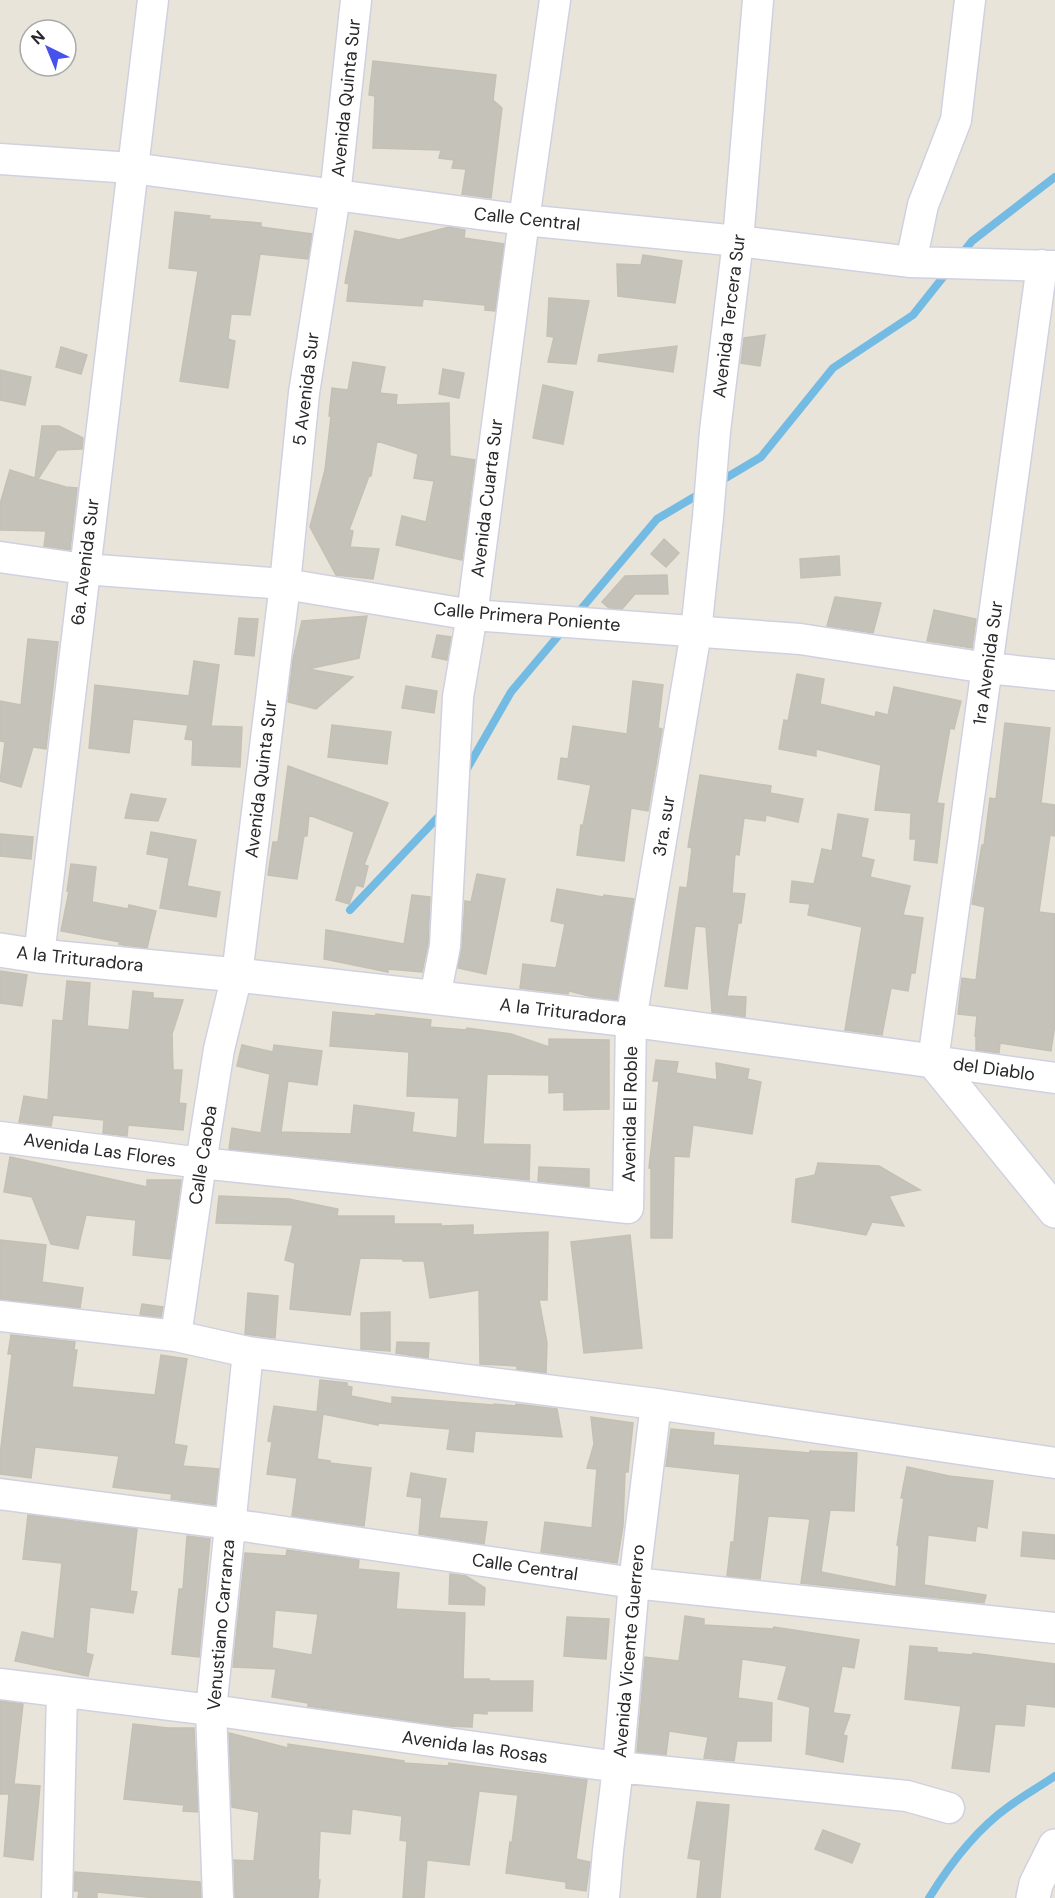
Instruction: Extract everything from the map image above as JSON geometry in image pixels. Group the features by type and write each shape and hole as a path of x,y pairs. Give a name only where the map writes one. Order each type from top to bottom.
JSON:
{"street":[{"name":"6a. Avenida Sur","path":"39,956 153,0"},
{"name":"Avenida Quinta Sur","path":"335,196 356,0"},
{"name":"Avenida Cuarta Sur","path":"435,997 445,946 458,697 472,615 555,0"},
{"name":"Avenida Tercera Sur","path":"696,632 715,430 738,241 758,0"},
{"path":"911,262 922,205 956,120 970,0"},
{"name":"Calle Central","path":"0,159 132,168 524,220 738,241 911,262 1049,265"},
{"name":"5 Avenida Sur","path":"285,584 304,393 335,196"},
{"name":"1ra Avenida Sur","path":"933,1061 987,668 1049,265"},
{"name":"Calle Primera Poniente","path":"0,558 84,568 285,584 472,615 800,639 987,668 1055,675"},
{"name":"Avenida Quinta Sur","path":"237,975 285,584"},
{"name":"3ra. sur","path":"632,1020 696,632"},
{"name":"A la Trituradora","path":"0,950 632,1020 933,1061"},
{"name":"Calle Caoba","path":"176,1336 219,1050 237,975"},
{"name":"Avenida El Roble","path":"628,1208 632,1020"},
{"path":"933,1061 1055,1211"},
{"name":"del Diablo","path":"933,1061 1055,1078"},
{"name":"Avenida Las Flores","path":"0,1137 201,1163 628,1208"},
{"path":"0,1316 176,1336 248,1352 656,1404 1055,1463"},
{"name":"Venustiano Carranza","path":"218,1898 211,1710 248,1352"},
{"name":"Avenida Vicente Guerrero","path":"604,1898 634,1582 656,1404"},
{"name":"Calle Central","path":"0,1494 230,1524 634,1582 1053,1619"},
{"name":"Avenida las Rosas","path":"0,1684 211,1710 618,1767 907,1796 949,1808"},
{"path":"57,1898 62,1693"},
{"path":"1033,1898 1036,1884 1052,1856"}],"building":[{"path":"373,61 496,75 493,100 502,108 491,198 462,194 466,169 452,168 454,160 439,158 441,150 373,148 375,96 369,95"},
{"path":"175,212 210,216 209,219 261,223 261,227 312,234 308,259 260,254 250,315 231,314 228,339 235,341 228,388 180,381 198,271 169,268"},
{"path":"449,227 465,230 464,238 504,244 495,311 485,310 485,305 423,299 422,306 347,301 349,284 345,283 355,231 399,240"},
{"path":"643,255 682,261 675,303 618,296 617,264 641,265"},
{"path":"549,298 589,301 576,364 548,362 554,337 547,336"},
{"path":"765,335 760,366 741,363 744,338"},
{"path":"677,346 673,372 598,361 599,355"},
{"path":"61,347 87,355 81,374 56,367"},
{"path":"353,362 385,367 380,393 397,395 396,405 449,403 450,456 475,460 462,560 396,545 402,516 426,522 434,481 414,478 418,454 377,441 371,476 369,476 349,530 353,531 350,547 379,549 373,579 336,575 310,527 325,470 332,388 348,390"},
{"path":"443,369 464,373 459,398 439,394"},
{"path":"0,370 31,377 25,405 0,400"},
{"path":"543,385 573,392 563,444 533,438"},
{"path":"42,426 59,426 83,438 82,449 57,450 38,479 77,488 70,550 44,546 46,531 0,530 0,504 10,470 35,478"},
{"path":"664,539 679,553 666,567 651,554"},
{"path":"839,556 840,575 801,578 800,559"},
{"path":"667,575 668,594 635,594 622,609 609,608 602,602 625,576"},
{"path":"835,597 881,603 873,633 827,626"},
{"path":"934,610 976,619 972,648 927,641"},
{"path":"367,616 359,658 308,669 353,677 316,709 288,702 293,659 302,621"},
{"path":"239,618 258,619 254,656 235,654"},
{"path":"437,635 451,637 447,660 432,657"},
{"path":"28,639 58,642 46,749 33,747 21,787 0,781 5,742 0,741 0,701 21,705"},
{"path":"194,661 219,665 211,726 242,727 240,767 192,765 193,740 185,739 188,725 133,719 129,753 89,748 95,685 189,696"},
{"path":"797,674 824,679 820,704 875,717 876,712 888,715 894,687 961,701 954,729 950,728 937,803 944,804 937,863 914,860 916,839 910,839 911,813 875,810 881,765 816,749 816,756 779,749 784,720 788,721"},
{"path":"633,681 663,685 658,728 662,729 648,811 631,808 624,861 577,855 581,825 583,826 591,785 558,779 561,758 568,759 573,726 627,734"},
{"path":"406,686 437,691 434,713 402,708"},
{"path":"1005,723 1050,728 1041,803 1055,805 1055,836 1050,835 1039,912 1055,914 1055,1024 1051,1051 1000,1043 999,1053 976,1050 977,1016 958,1014 962,978 976,980 985,907 972,904 982,845 984,845 990,798 996,799"},
{"path":"332,725 391,732 387,764 328,757"},
{"path":"288,766 388,803 364,865 368,866 363,887 356,885 349,904 336,900 354,832 309,815 307,836 304,836 297,879 268,875 273,842 278,842"},
{"path":"700,775 771,786 770,793 803,799 798,822 766,815 765,821 744,818 739,855 735,854 732,893 745,894 741,923 738,923 727,996 746,997 745,1017 712,1012 706,927 695,926 687,989 665,986 680,887 687,888 692,848 688,847"},
{"path":"131,794 166,799 158,821 125,818"},
{"path":"838,814 868,819 861,857 874,860 870,877 910,886 903,915 923,918 915,973 911,973 908,991 891,988 882,1035 845,1030 862,927 808,915 810,904 790,902 792,881 814,884 822,849 832,851"},
{"path":"151,832 196,840 187,886 220,892 216,917 160,908 169,858 147,854"},
{"path":"0,834 33,837 31,859 0,856"},
{"path":"71,864 96,867 92,902 128,909 129,905 156,911 147,948 61,931 69,891 67,891"},
{"path":"477,874 505,879 486,974 458,968 465,901 471,902"},
{"path":"557,889 603,897 604,895 634,899 617,1000 569,991 568,994 520,988 523,964 556,968 565,924 551,921"},
{"path":"412,895 430,897 428,944 422,972 388,969 388,972 324,959 326,930 404,944"},
{"path":"0,971 27,975 22,1006 0,1003"},
{"path":"67,981 90,983 87,1026 129,1030 133,991 153,993 153,998 183,1000 172,1034 173,1070 182,1070 179,1103 186,1104 183,1130 128,1125 127,1136 103,1133 104,1120 53,1115 51,1126 19,1122 24,1096 48,1100 53,1020 63,1021"},
{"path":"333,1012 431,1020 430,1027 466,1030 467,1028 511,1034 549,1047 549,1039 609,1040 609,1109 564,1110 564,1092 549,1093 549,1075 487,1074 483,1144 530,1145 529,1180 229,1149 232,1128 261,1133 270,1074 237,1066 242,1045 273,1052 274,1045 322,1051 317,1085 288,1081 281,1132 351,1134 354,1105 414,1113 412,1132 457,1138 459,1098 407,1096 409,1052 330,1046"},
{"path":"656,1060 678,1062 676,1073 717,1080 716,1063 749,1069 747,1079 761,1082 752,1134 693,1125 689,1157 674,1156 672,1238 651,1238 651,1168 649,1168 659,1081 653,1081"},
{"path":"10,1157 147,1187 147,1180 181,1180 170,1259 133,1255 136,1220 86,1215 78,1249 51,1244 32,1197 4,1192"},
{"path":"818,1163 879,1166 920,1190 889,1196 904,1226 872,1222 866,1235 792,1222 796,1179 815,1175"},
{"path":"539,1167 589,1169 589,1187 538,1181"},
{"path":"219,1196 289,1199 338,1209 337,1216 394,1216 394,1224 473,1225 473,1235 548,1232 547,1300 539,1300 547,1343 546,1373 517,1369 517,1366 480,1364 479,1290 430,1298 424,1261 360,1258 350,1315 290,1309 295,1263 285,1260 293,1225 216,1223"},
{"path":"630,1235 642,1348 584,1353 571,1242"},
{"path":"0,1240 46,1245 42,1282 83,1288 80,1308 0,1299"},
{"path":"248,1293 278,1296 275,1338 245,1334"},
{"path":"142,1304 163,1307 161,1317 140,1315"},
{"path":"390,1312 390,1351 361,1349 361,1313"},
{"path":"11,1335 75,1342 74,1350 77,1350 72,1387 155,1395 161,1355 187,1359 174,1444 187,1446 183,1466 219,1469 215,1505 171,1499 172,1494 113,1487 119,1456 35,1447 31,1478 0,1474 0,1455 12,1354 8,1354"},
{"path":"397,1342 429,1343 428,1358 396,1353"},
{"path":"320,1380 347,1383 347,1386 352,1387 351,1396 392,1404 392,1397 493,1405 516,1406 516,1404 557,1409 562,1437 475,1431 473,1452 447,1449 450,1429 378,1423 378,1425 323,1414 317,1459 330,1461 330,1463 371,1468 364,1526 292,1516 297,1478 267,1474 272,1442 268,1441 274,1406 317,1412"},
{"path":"591,1417 633,1423 628,1472 625,1472 623,1526 617,1563 541,1552 545,1522 592,1528 597,1469 587,1468 594,1444"},
{"path":"671,1429 714,1433 713,1445 810,1453 810,1451 857,1453 854,1511 830,1510 821,1572 896,1587 899,1546 897,1545 904,1498 901,1498 907,1467 949,1476 993,1481 987,1528 977,1526 975,1541 928,1535 924,1585 986,1595 984,1603 801,1583 810,1519 768,1516 760,1579 727,1576 731,1542 734,1542 740,1474 666,1466"},
{"path":"411,1473 446,1479 439,1518 487,1522 484,1544 419,1534 422,1498 407,1496"},
{"path":"28,1515 137,1529 130,1591 137,1592 133,1613 90,1607 86,1653 93,1655 88,1676 15,1661 22,1632 54,1639 62,1563 23,1559"},
{"path":"1023,1532 1055,1535 1055,1559 1021,1556"},
{"path":"187,1536 210,1539 199,1657 172,1654 179,1589 183,1589"},
{"path":"287,1550 359,1560 358,1569 399,1573 396,1609 465,1613 463,1679 533,1681 532,1711 473,1713 472,1727 447,1726 308,1706 308,1703 272,1697 276,1669 233,1667 245,1553 286,1556","holes":["275,1610 318,1614 312,1655 272,1648"]},
{"path":"450,1574 466,1576 485,1588 484,1605 449,1604"},
{"path":"685,1616 704,1619 704,1625 773,1629 774,1627 859,1640 854,1668 842,1666 833,1713 850,1715 843,1735 847,1736 843,1762 806,1754 810,1707 778,1699 787,1666 742,1659 738,1698 772,1703 771,1741 737,1741 734,1761 704,1758 708,1737 669,1731 666,1755 637,1752 645,1657 679,1661"},
{"path":"567,1617 609,1619 606,1659 564,1656"},
{"path":"910,1646 937,1648 937,1652 973,1655 973,1653 1055,1664 1055,1707 1026,1704 1024,1726 995,1724 989,1772 952,1768 961,1706 905,1699"},
{"path":"0,1701 23,1704 14,1784 40,1786 33,1860 4,1856 9,1794 0,1794"},
{"path":"133,1724 194,1728 198,1812 183,1811 184,1805 124,1799"},
{"path":"229,1733 288,1748 288,1744 404,1761 404,1763 448,1766 449,1763 587,1780 576,1859 590,1862 586,1891 566,1888 566,1882 506,1873 518,1795 479,1791 469,1865 427,1860 424,1898 403,1898 407,1841 400,1840 402,1816 352,1809 350,1834 320,1831 318,1898 235,1898 234,1860 254,1861 259,1812 232,1807"},
{"path":"697,1802 729,1805 720,1898 697,1898 701,1860 688,1858"},
{"path":"823,1830 860,1844 852,1863 815,1849"},
{"path":"75,1872 200,1882 201,1898 156,1898 97,1892 97,1898 78,1898 79,1891 74,1891"}],"waterway":[{"path":"961,255 972,241 1055,177"},
{"path":"719,482 761,457 833,368 913,315 948,271"},
{"path":"576,615 657,519 701,493"},
{"path":"464,774 511,692 564,629"},
{"path":"350,910 442,813"},
{"path":"929,1898 955,1860 985,1826 1008,1807 1055,1776"}]}
